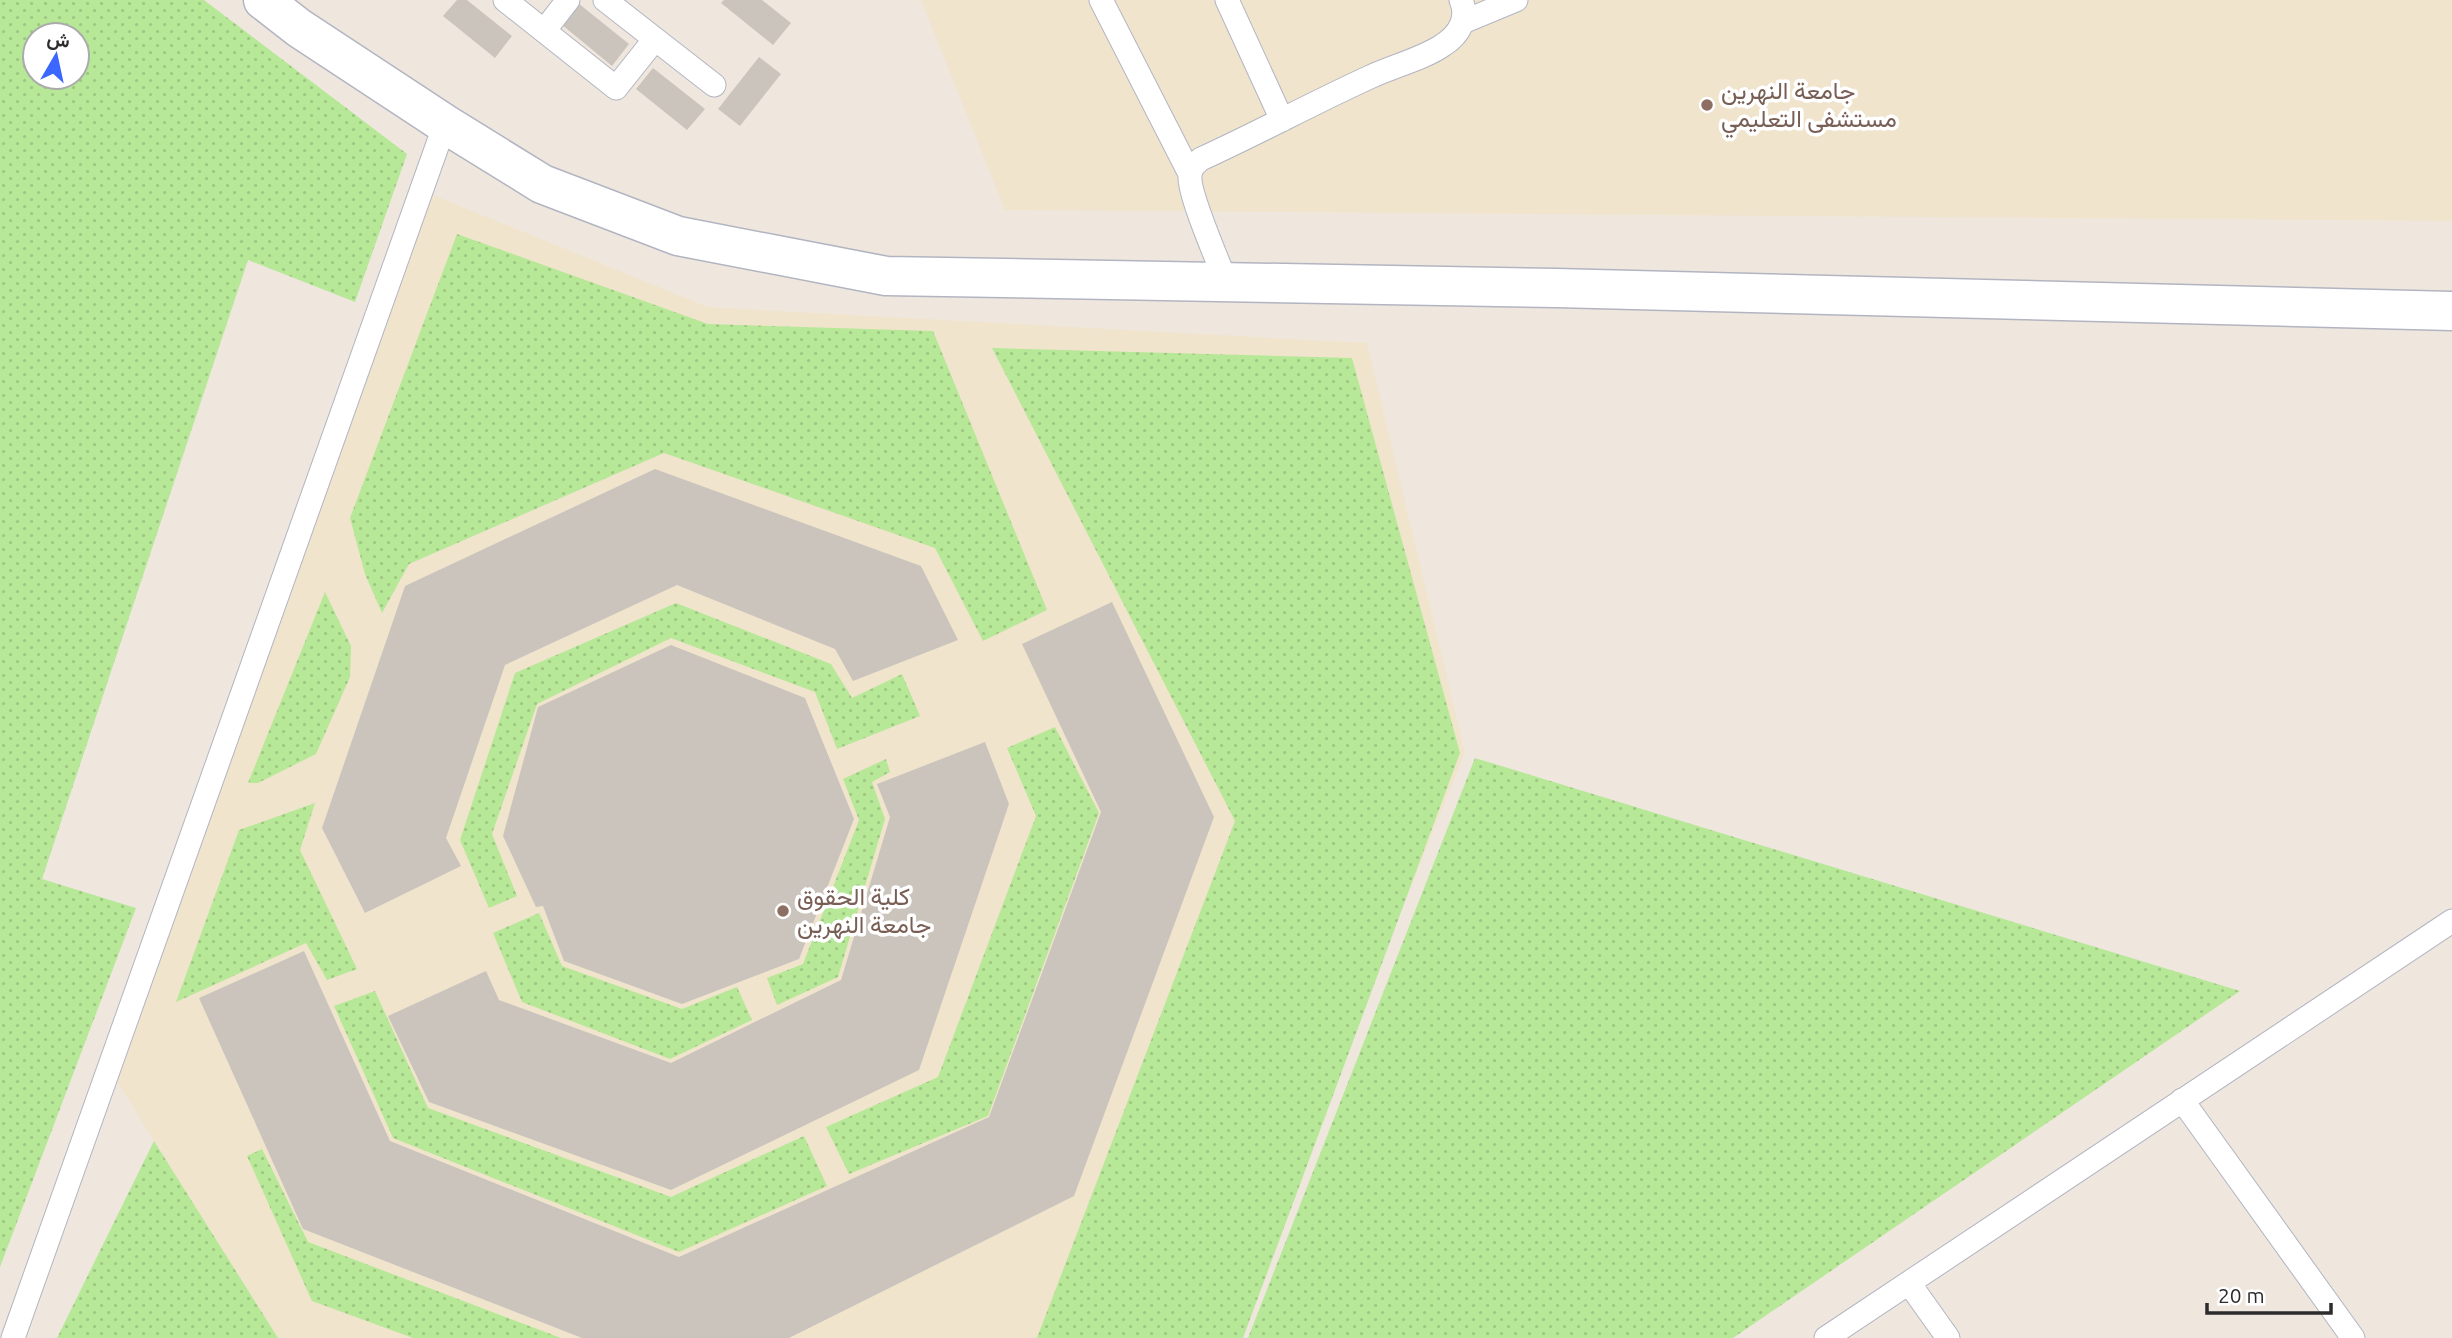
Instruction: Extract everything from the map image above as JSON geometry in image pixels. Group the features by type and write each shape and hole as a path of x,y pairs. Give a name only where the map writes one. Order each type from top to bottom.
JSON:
{"street":[{"path":"264,0 299,28 444,124 542,184 678,236 886,276 2452,311"}],"lane":[{"path":"505,0 616,88 655,39"},
{"path":"544,31 568,0"},
{"path":"605,0 714,85"},
{"path":"1101,0 1189,174 1226,282"},
{"path":"1227,0 1282,120"},
{"path":"1189,174 1193,165 1201,159 1368,78 1442,46 1457,32 1462,11 1516,0"},
{"path":"13,1338 444,124"},
{"path":"1826,1338 2452,920"},
{"path":"2182,1100 2353,1338"},
{"path":"1909,1283 1948,1338"}],"shaded area":[{"name":"جامعة النهرين مستشفى التعليمي","path":"921,0 2452,0 2452,221 1005,210"},
{"name":"كلية الحقوق جامعة النهرين","path":"421,190 708,307 1367,343 1465,753 1227,1338 278,1338 109,1069"}],"green space":[{"path":"0,0 204,0 407,154 355,302 248,260 42,879 136,908 0,1267"},
{"path":"457,234 708,324 933,331 1047,610 983,641 935,548 664,453 409,564 382,613 365,574 350,518"},
{"path":"992,348 1352,358 1460,753 1243,1338 1037,1338 1235,821"},
{"path":"325,592 351,646 350,677 316,754 258,783 248,783"},
{"path":"676,603 831,664 852,698 902,674 920,716 837,749 815,692 671,638 537,704 492,834 517,896 489,908 460,840 515,673"},
{"path":"1055,727 1099,813 988,1116 849,1174 826,1127 938,1077 1036,816 1007,748"},
{"path":"1475,758 2240,991 1733,1338 1248,1338"},
{"path":"886,759 890,772 872,782 885,819 838,977 777,1005 767,978 803,964 859,820 843,779"},
{"path":"315,803 300,850 357,969 327,980 306,943 176,1002 239,830"},
{"path":"539,913 562,966 682,1009 737,987 752,1020 670,1059 522,1002 493,933"},
{"path":"375,991 428,1108 671,1197 804,1136 827,1186 679,1252 393,1138 334,1006"},
{"path":"154,1141 278,1338 57,1338"},
{"path":"262,1149 308,1242 561,1338 413,1338 312,1301 247,1156"}],"building":[{"path":"457,0 467,0 512,36 495,58 443,16"},
{"path":"724,0 762,0 791,23 773,45 721,3"},
{"path":"578,3 629,44 612,66 561,24"},
{"path":"759,57 781,74 740,126 718,109"},
{"path":"653,68 705,109 687,130 636,89"},
{"path":"655,469 921,566 958,640 853,681 835,649 677,585 505,665 446,838 461,866 365,913 322,828 405,586"},
{"path":"1112,602 1214,817 1074,1196 789,1338 582,1338 303,1229 199,998 304,951 390,1141 679,1257 989,1117 1101,812 1022,644"},
{"path":"671,645 805,698 854,819 799,959 682,1004 564,961 543,906 536,907 503,836 538,707"},
{"path":"985,742 1009,804 919,1070 671,1190 429,1102 388,1016 486,971 499,1000 671,1063 841,980 890,817 877,784"}],"place":[{"name":"جامعة النهرين مستشفى التعليمي","path":"1707,105"},
{"name":"كلية الحقوق جامعة النهرين","path":"783,911"}]}
